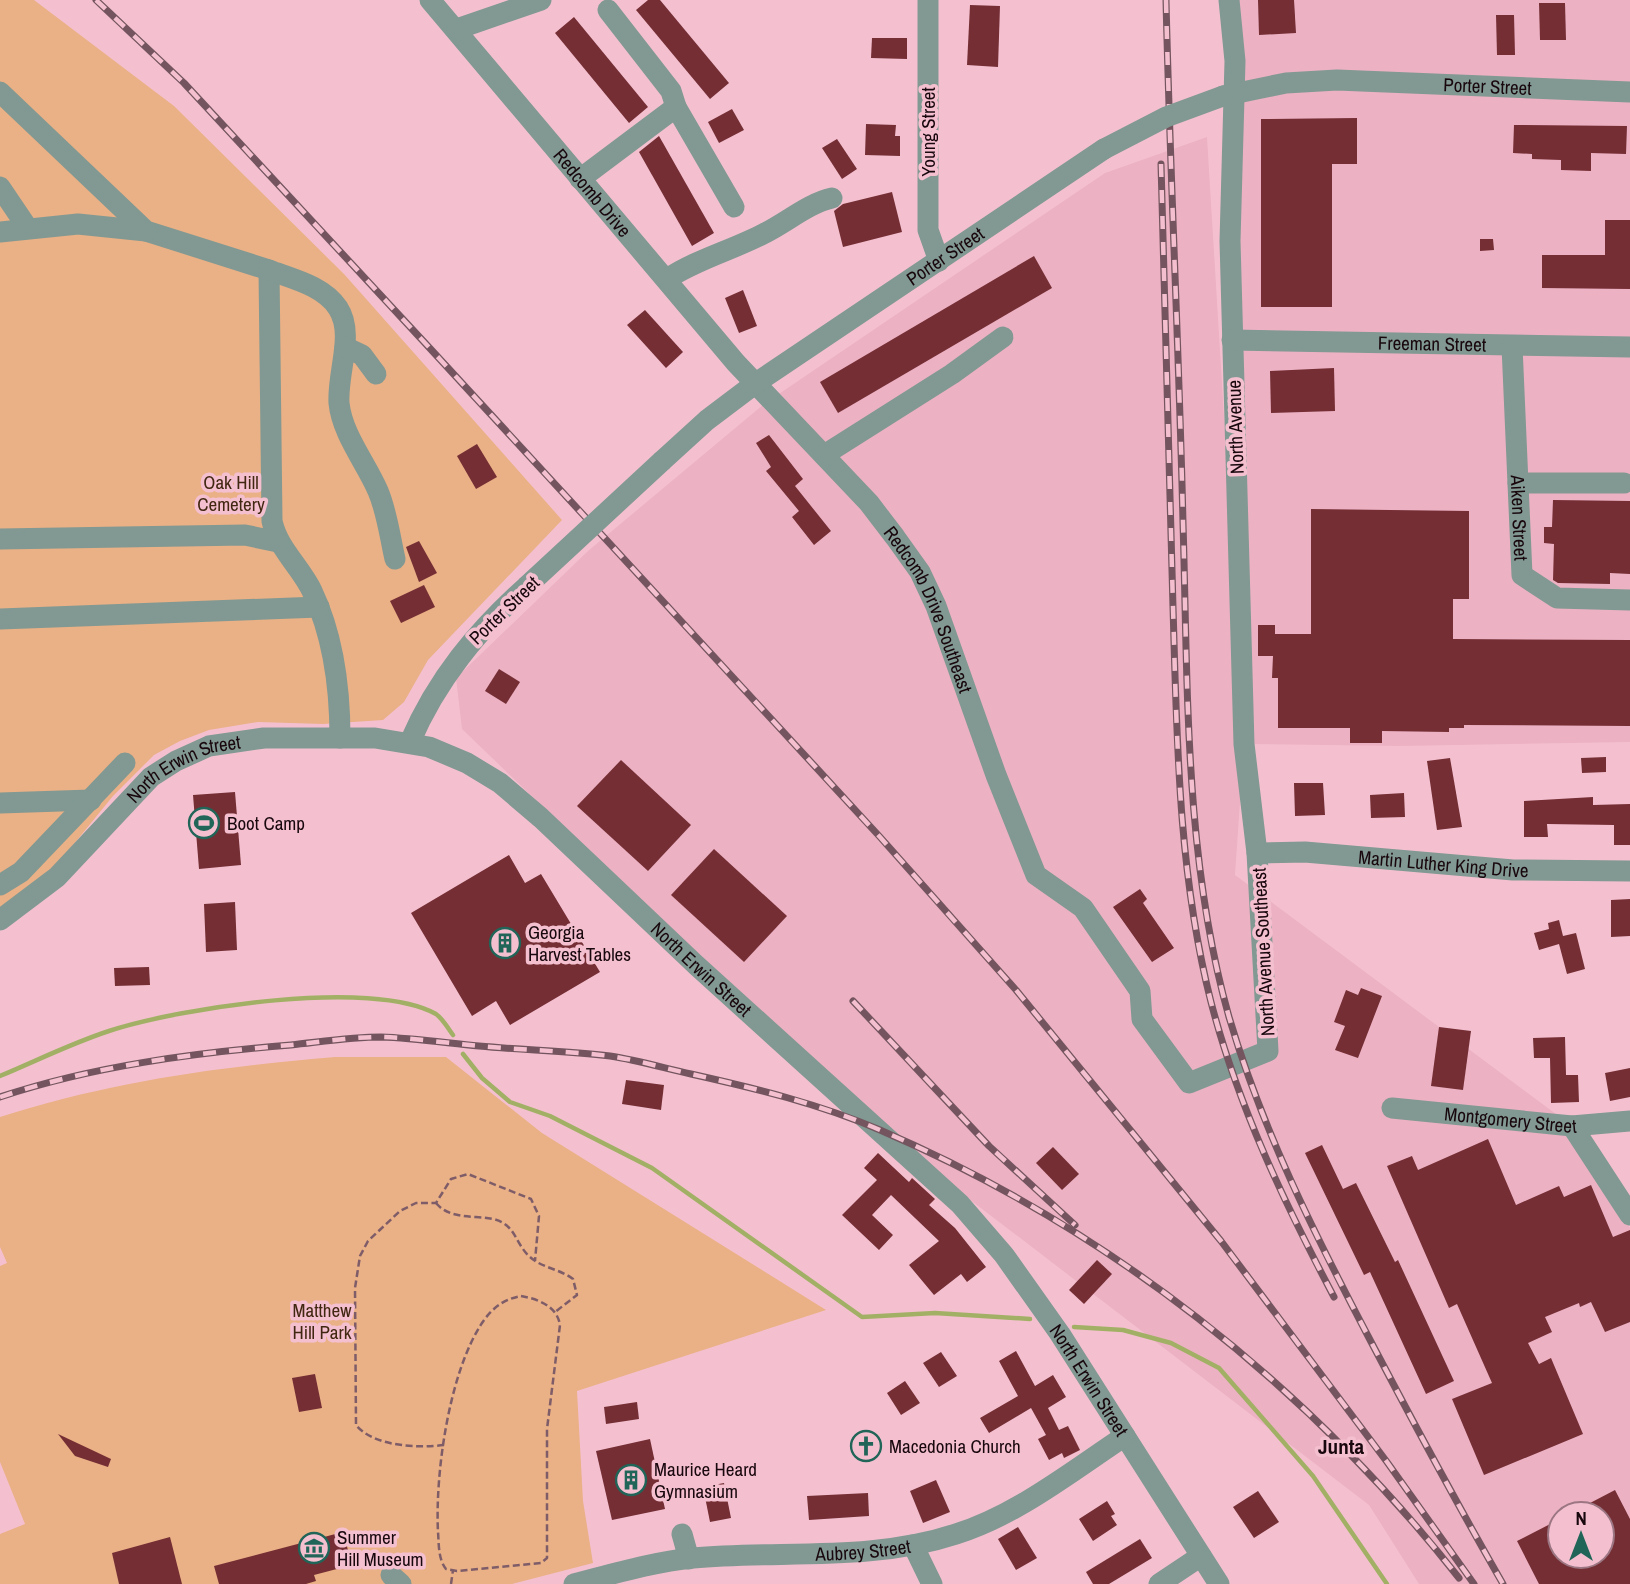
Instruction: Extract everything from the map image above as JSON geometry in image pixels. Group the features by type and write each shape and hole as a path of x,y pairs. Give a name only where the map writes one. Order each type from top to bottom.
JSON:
{"street":[{"name":"Redcomb Drive","path":"430,0 755,383"},
{"path":"457,29 541,0"},
{"name":"Young Street","path":"928,0 928,230 939,261"},
{"name":"North Avenue","path":"1229,0 1235,61 1229,94 1230,241 1244,744 1257,853"},
{"path":"608,10 671,91 676,107 734,207"},
{"name":"Porter Street","path":"410,742 430,701 463,651 492,617 707,420 755,383 1104,149 1166,117 1229,94 1286,83 1365,80 1630,92"},
{"path":"0,92 146,231"},
{"path":"580,179 676,107"},
{"path":"0,187 27,228"},
{"path":"667,279 686,266 763,235 819,202 832,198"},
{"path":"0,232 78,224 146,231 269,270 302,282 331,298 344,318 345,347 340,367 339,404 348,431 379,493 395,559"},
{"path":"269,270 272,521 278,542 304,578 319,607 332,650 339,691 341,738"},
{"path":"824,455 952,374 1003,337"},
{"name":"Freeman Street","path":"1232,340 1630,347"},
{"name":"Aiken Street","path":"1512,346 1522,575 1557,598 1630,600"},
{"path":"345,347 362,355 376,374"},
{"name":"Redcomb Drive Southeast","path":"755,383 870,503 920,572 1036,875 1083,908 1140,991 1142,1019 1189,1083 1268,1051"},
{"path":"1518,483 1624,483"},
{"path":"0,539 232,535 278,542"},
{"path":"0,619 319,607"},
{"name":"North Erwin Street","path":"0,920 44,889 142,785 176,761 209,746 246,739 341,738 410,742 467,763 514,794 696,965 960,1203 1025,1282 1219,1584"},
{"path":"0,884 22,872 125,763"},
{"path":"0,803 90,800"},
{"name":"Martin Luther King Drive","path":"1257,853 1305,852 1513,870 1630,872"},
{"name":"North Avenue Southeast","path":"1257,853 1268,1051"},
{"name":"Montgomery Street","path":"1392,1108 1572,1126 1630,1121"},
{"path":"1572,1126 1630,1215"},
{"name":"Aubrey Street","path":"574,1584 647,1575 689,1559 827,1555 913,1545 968,1531 1007,1512 1125,1436"},
{"path":"682,1534 689,1559"},
{"path":"913,1545 932,1584"},
{"path":"1158,1584 1201,1556"}],"path":[{"path":"436,1203 452,1179 460,1174 468,1174 525,1195 536,1206 539,1216 535,1261"},
{"path":"444,1445 414,1447 369,1434 356,1425 355,1288 359,1256 368,1241 400,1211 416,1203 436,1203 449,1213 493,1219 512,1229 527,1255 563,1272 576,1283 577,1295 573,1301 555,1312"},
{"path":"521,1296 544,1303 555,1312 559,1318 560,1338 547,1429 547,1558 541,1563 453,1570 443,1565 439,1548 438,1485 461,1370 476,1334 490,1313 505,1300 521,1296"},
{"path":"451,1584 453,1570"}],"shaded area":[{"path":"1229,0 1630,0 1630,742 1400,746 1244,744 1235,875 1572,1126 1630,1228 1630,1584 1419,1584 1369,1505 879,1130 462,729 456,678 588,551 764,404 1105,173 1207,137 1242,712"}],"green space":[{"name":"Oak Hill Cemetery","path":"0,0 34,0 174,106 344,274 562,520 428,660 404,702 383,720 323,724 258,722 209,730 180,741 154,755 113,796 56,866 0,909"},
{"name":"Matthew Hill Park","path":"335,1057 446,1057 542,1133 826,1310 577,1391 583,1501 593,1563 512,1584 0,1584 0,1534 25,1524 0,1462 0,1266 7,1263 0,1247 0,1117 83,1094 166,1077"}],"building":[{"path":"648,0 660,0 729,83 710,99 636,10"},
{"path":"1258,0 1294,0 1296,33 1259,35"},
{"path":"1539,3 1565,3 1566,40 1540,40"},
{"path":"970,5 1000,6 998,67 967,65"},
{"path":"1496,15 1514,15 1515,55 1497,55"},
{"path":"574,17 648,107 629,123 555,33"},
{"path":"872,38 907,38 907,59 871,58"},
{"path":"732,109 744,130 719,143 708,122"},
{"path":"1357,118 1357,164 1332,164 1332,307 1261,307 1261,119"},
{"path":"866,124 896,125 895,136 900,136 900,156 865,155"},
{"path":"1514,125 1627,126 1626,154 1591,153 1591,171 1561,170 1561,160 1532,159 1532,154 1513,153"},
{"path":"659,136 714,233 692,246 639,152"},
{"path":"837,139 857,169 842,179 822,148"},
{"path":"892,192 902,232 843,247 834,211 843,204"},
{"path":"1605,220 1630,220 1630,289 1542,288 1542,255 1605,255"},
{"path":"1480,239 1493,239 1494,250 1480,251"},
{"path":"1034,256 1052,288 838,413 820,382"},
{"path":"743,290 757,326 739,333 725,298"},
{"path":"645,310 683,352 666,368 627,325"},
{"path":"1334,368 1335,411 1271,413 1270,371"},
{"path":"769,435 803,479 795,486 831,531 814,545 792,517 799,511 766,471 771,467 756,443"},
{"path":"477,444 497,477 476,489 457,456"},
{"path":"1553,500 1630,501 1630,574 1610,573 1610,584 1558,583 1553,580 1554,544 1544,543 1544,527 1552,527"},
{"path":"1311,509 1469,511 1469,599 1453,599 1453,639 1630,640 1630,726 1464,725 1464,728 1449,728 1449,732 1382,731 1382,743 1350,743 1350,728 1278,728 1278,678 1272,678 1273,656 1258,656 1258,625 1275,625 1275,634 1311,634"},
{"path":"419,541 437,573 419,582 406,547"},
{"path":"424,585 435,607 401,623 390,601"},
{"path":"499,669 520,682 506,704 485,691"},
{"path":"1606,757 1606,772 1582,773 1581,758"},
{"path":"1450,758 1462,827 1437,830 1427,761"},
{"path":"621,760 691,825 648,871 577,806"},
{"path":"1294,783 1323,783 1325,815 1295,816"},
{"path":"235,792 241,865 199,869 193,795"},
{"path":"1404,793 1405,817 1371,818 1370,795"},
{"path":"1593,797 1593,805 1630,804 1630,845 1614,845 1614,825 1547,824 1548,837 1524,837 1524,801"},
{"path":"714,849 787,916 744,962 671,895"},
{"name":"Georgia Harvest Tables","path":"509,855 525,883 541,874 600,972 510,1025 496,1001 472,1016 411,913"},
{"path":"1140,889 1147,899 1143,903 1174,948 1152,962 1113,907"},
{"path":"1630,899 1630,936 1611,937 1611,900"},
{"path":"235,902 237,950 206,952 204,904"},
{"path":"1559,920 1563,936 1576,933 1585,969 1567,974 1559,944 1539,950 1534,933 1549,929 1548,923"},
{"path":"149,967 150,985 115,986 114,968"},
{"path":"1361,988 1382,996 1358,1058 1335,1050 1345,1026 1334,1022 1346,990 1358,995"},
{"path":"1439,1027 1471,1031 1463,1090 1431,1086"},
{"path":"1565,1037 1566,1075 1578,1075 1579,1102 1551,1103 1550,1058 1534,1058 1533,1038"},
{"path":"1630,1068 1630,1097 1610,1101 1605,1073"},
{"path":"626,1080 664,1085 661,1110 622,1104"},
{"path":"1488,1139 1516,1205 1559,1186 1564,1197 1591,1185 1613,1237 1630,1230 1630,1322 1605,1332 1591,1302 1580,1307 1579,1303 1545,1317 1552,1332 1528,1343 1539,1364 1551,1358 1583,1434 1484,1475 1452,1399 1492,1383 1457,1304 1449,1308 1387,1166 1412,1156 1418,1170"},
{"path":"1322,1145 1343,1189 1356,1183 1395,1262 1398,1260 1454,1381 1426,1394 1370,1272 1364,1275 1305,1153"},
{"path":"1053,1147 1079,1174 1062,1190 1036,1163"},
{"path":"878,1153 909,1182 912,1178 935,1199 929,1205 955,1228 986,1267 967,1282 961,1274 934,1295 909,1265 939,1241 891,1195 872,1215 893,1235 879,1250 842,1215 877,1180 864,1168"},
{"path":"1097,1260 1112,1274 1084,1304 1069,1290"},
{"path":"1016,1351 1035,1386 1053,1375 1066,1397 1048,1408 1059,1430 1068,1426 1080,1450 1064,1458 1062,1453 1049,1460 1038,1439 1046,1435 1031,1408 989,1433 980,1418 1018,1396 999,1361"},
{"path":"941,1352 957,1376 939,1387 923,1363"},
{"path":"315,1374 322,1408 299,1412 292,1378"},
{"path":"905,1381 920,1403 901,1415 887,1393"},
{"path":"637,1402 639,1419 606,1424 604,1407"},
{"path":"58,1434 111,1459 108,1467 75,1456"},
{"name":"Maurice Heard Gymnasium","path":"650,1439 665,1509 612,1520 596,1451"},
{"path":"936,1480 950,1512 923,1523 910,1491"},
{"path":"724,1483 731,1518 710,1522 703,1487"},
{"path":"1615,1490 1630,1519 1630,1584 1539,1584 1517,1541 1546,1526 1546,1570 1616,1570 1616,1500 1596,1500"},
{"path":"1258,1491 1279,1522 1254,1538 1233,1507"},
{"path":"868,1493 869,1516 809,1520 807,1496"},
{"path":"1107,1501 1115,1514 1111,1516 1117,1525 1093,1541 1079,1519"},
{"path":"1018,1527 1037,1558 1016,1570 998,1539"},
{"name":"Summer Hill Museum","path":"343,1532 352,1565 314,1575 316,1581 306,1584 219,1584 214,1566"},
{"path":"170,1537 182,1584 119,1584 112,1553"},
{"path":"1140,1539 1152,1558 1109,1584 1093,1584 1086,1572"}],"waterway":[{"path":"0,1076 81,1041 141,1022 275,1000 368,998 406,1003 436,1014 453,1035"},
{"path":"463,1054 482,1078 510,1102 550,1116 652,1168 862,1317 935,1313 1030,1319"},
{"path":"1074,1327 1123,1330 1171,1343 1219,1368 1313,1476 1387,1584"}],"railway":[{"path":"96,0 184,83 880,837 1016,990 1221,1241 1387,1462 1474,1584"},
{"path":"1166,0 1191,772 1196,834 1214,957 1242,1059 1291,1180 1385,1367 1503,1584"},
{"path":"1161,164 1176,707 1181,806 1192,904 1211,1002 1235,1079 1280,1189 1334,1297"},
{"path":"853,1001 989,1146 1075,1225"},
{"path":"0,1097 71,1077 144,1062 217,1052 381,1037 610,1056 763,1091 834,1112 964,1169 1045,1214 1123,1264 1198,1318 1269,1377 1336,1440 1400,1507 1459,1578"}],"place":[{"name":"Boot Camp","path":"204,823"},
{"name":"Georgia Harvest Tables","path":"505,943"},
{"name":"Macedonia Church","path":"866,1446"},
{"name":"Maurice Heard Gymnasium","path":"631,1480"},
{"name":"Summer Hill Museum","path":"314,1548"}],"district":[{"name":"Junta","path":"1341,1446"}]}
